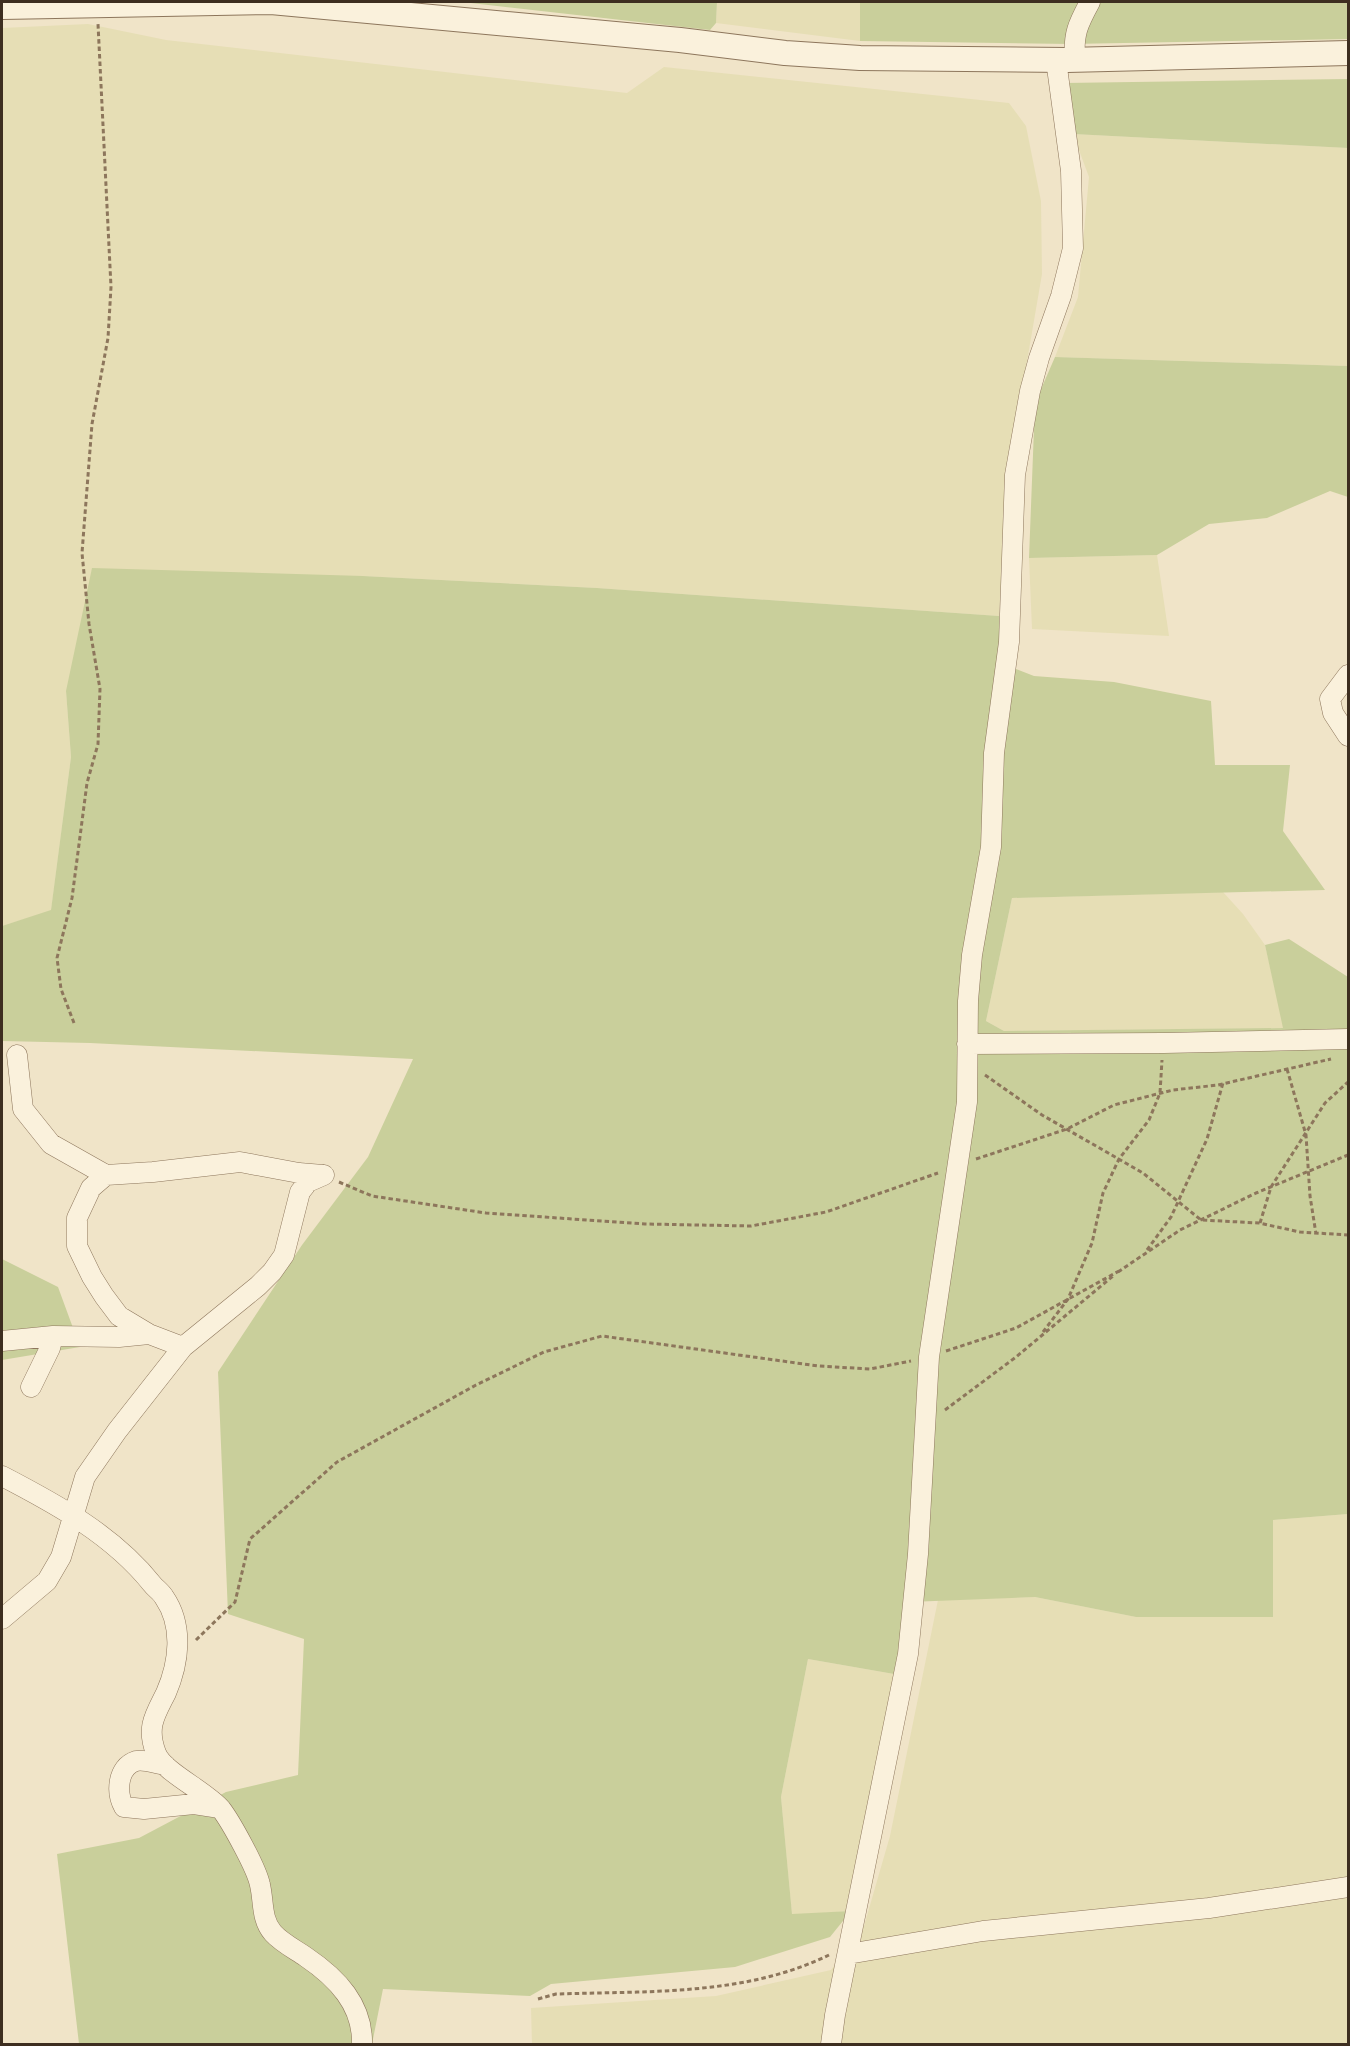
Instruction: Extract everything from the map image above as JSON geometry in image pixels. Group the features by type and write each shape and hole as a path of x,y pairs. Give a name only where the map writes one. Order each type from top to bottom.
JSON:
{"street":[{"path":"2,7 271,2 680,40 785,53 860,58 1066,60 1348,53"},
{"path":"831,2044 851,1933 908,1654 918,1554 929,1357 967,1102 968,1001 972,955 991,847 994,753 1010,642 1015,476 1030,391 1061,296 1073,248 1066,60 1076,31 1090,2"},
{"path":"1348,675 1330,699 1333,713 1348,736"},
{"path":"968,1054 1164,1043 1348,1039"},
{"path":"17,1055 23,1109 51,1144 106,1175 240,1162 299,1173 324,1175"},
{"path":"106,1175 91,1188 77,1218 77,1246 98,1286 119,1316 149,1334 183,1347"},
{"path":"2,1619 47,1581 61,1557 72,1515 86,1477 117,1431 183,1347 272,1272 284,1255 300,1192 308,1182 324,1175"},
{"path":"2,1341 53,1336 119,1337 149,1334"},
{"path":"31,1387 50,1348 53,1336"},
{"path":"2,1476 72,1515 126,1554 164,1596 173,1613 178,1636 177,1657 167,1690 153,1719 151,1729 157,1756 165,1765 220,1808 241,1843 260,1884 264,1916 273,1933 315,1963 349,1996 362,2031 362,2044"},
{"path":"165,1765 137,1761 127,1767 120,1777 121,1800 124,1807 144,1809 194,1804 220,1808"},
{"path":"848,1954 983,1931 1209,1908 1348,1887"}],"path":[{"path":"74,1023 61,989 57,958 72,898 87,783 98,744 100,689 89,624 82,553 92,424 108,338 111,287 97,4"},
{"path":"1039,1338 1068,1299 1092,1243 1103,1193 1119,1159 1149,1120 1160,1093 1164,1043"},
{"path":"968,1054 1041,1115 1143,1173 1201,1220 1259,1223 1300,1233 1348,1235"},
{"path":"324,1175 372,1196 486,1213 645,1224 751,1226 826,1212 1067,1130 1114,1105 1160,1093 1223,1083 1338,1057"},
{"path":"1287,1069 1306,1135 1310,1196 1316,1234"},
{"path":"1259,1223 1271,1187 1325,1103 1348,1082"},
{"path":"1144,1254 1171,1217 1207,1139 1223,1083"},
{"path":"177,1657 235,1602 250,1539 337,1462 476,1384 544,1352 602,1336 818,1366 870,1369 929,1357 1016,1328 1119,1271 1180,1230 1271,1187 1348,1155"},
{"path":"926,1423 1016,1357 1119,1271"},
{"path":"538,1999 556,1994 695,1990 756,1980 805,1967 835,1953 851,1933"}],"shaded area":[{"path":"717,2 860,2 860,41 716,23"},
{"path":"88,24 166,40 627,93 664,67 1009,103 1026,126 1041,201 1042,274 1008,472 999,616 597,588 363,576 66,691 71,757 51,911 2,926 2,28"},
{"path":"1073,134 1348,148 1348,366 1055,357 1078,297 1089,177"},
{"path":"1157,555 1169,636 1032,629 1029,558"},
{"path":"1223,892 1243,914 1265,945 1284,1028 1004,1031 986,1021 1012,898"},
{"path":"1348,1514 1348,2044 532,2044 531,2008 716,1996 831,1970 864,1926 890,1836 938,1600 1035,1597 1136,1617 1273,1616 1273,1520"},
{"path":"808,1659 894,1674 851,1911 792,1915 781,1797"}],"green space":[{"path":"462,2 717,2 716,23 710,30"},
{"path":"860,2 1348,2 1348,39 1070,44 860,41"},
{"path":"1348,79 1348,148 1073,134 1064,83"},
{"path":"1055,357 1348,366 1348,497 1330,491 1267,518 1209,524 1157,555 1029,558 1035,403"},
{"path":"92,568 363,576 597,588 999,616 1001,663 1034,676 1114,682 1211,701 1215,765 1290,765 1283,831 1325,890 1012,898 986,1021 1004,1031 1283,1028 1265,945 1289,939 1348,977 1348,1514 1273,1520 1273,1617 1136,1617 1035,1597 909,1602 894,1674 808,1659 781,1797 792,1914 851,1911 830,1937 735,1967 551,1984 530,1996 383,1989 372,2044 79,2044 57,1854 139,1838 226,1792 298,1775 304,1639 228,1614 218,1372 302,1245 368,1157 413,1059 90,1043 2,1041 2,926 51,910 71,757 66,691"},
{"path":"2,1259 58,1287 80,1347 2,1360"}]}
